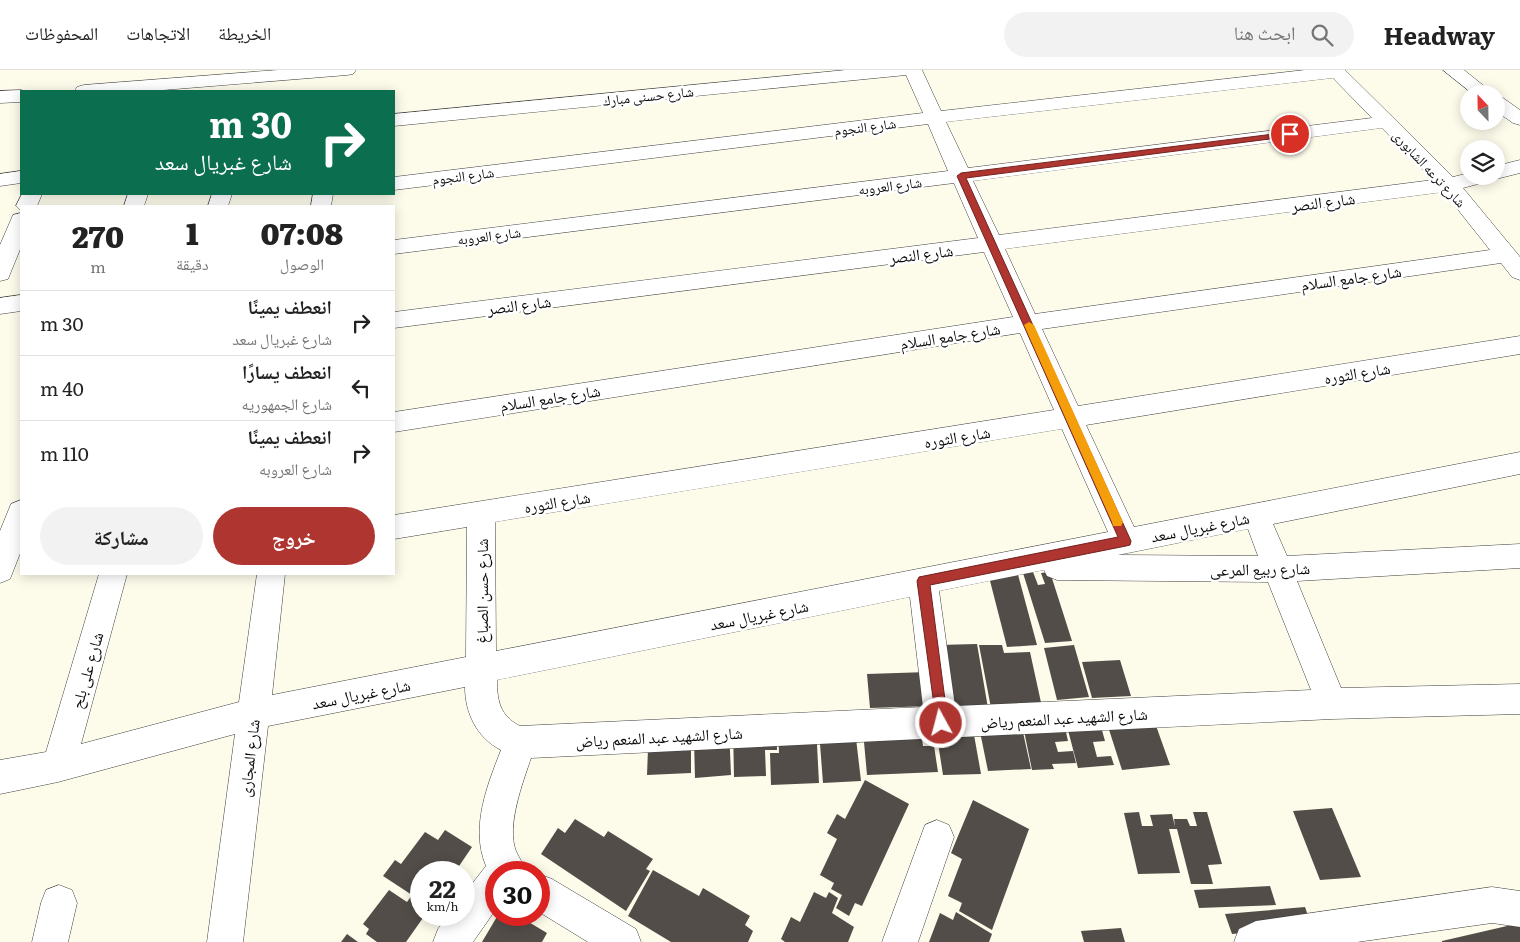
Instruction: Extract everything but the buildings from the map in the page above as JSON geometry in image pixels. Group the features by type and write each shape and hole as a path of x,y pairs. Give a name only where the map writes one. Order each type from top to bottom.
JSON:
{"street":[{"path":"339,90 343,70"},
{"path":"115,90 252,84 347,70"},
{"name":"شارع حسنى مبارك","path":"395,120 902,70"},
{"path":"913,70 1126,541"},
{"path":"1452,70 1473,85"},
{"name":"شارع النجوم","path":"395,184 1336,71"},
{"name":"شارع ترعه الشابورى","path":"1336,71 1448,185 1515,264"},
{"path":"0,97 20,96"},
{"path":"1505,108 1520,119"},
{"name":"شارع العروبه","path":"395,247 1387,122"},
{"path":"1505,170 1520,166"},
{"path":"0,180 20,177"},
{"name":"شارع النصر","path":"395,320 1448,185 1460,182"},
{"path":"0,273 12,229"},
{"name":"شارع جامع السلام","path":"395,422 1028,323 1515,264"},
{"path":"0,306 20,303"},
{"name":"شارع الثوره","path":"395,527 1520,345"},
{"name":"شارع غبريال سعد","path":"0,778 58,766 253,714 1520,462"},
{"name":"شارع حسن الصباغ","path":"480,669 481,513"},
{"path":"0,570 20,515"},
{"path":"1256,515 1332,704"},
{"name":"شارع ربيع المرعى","path":"999,566 1278,569 1520,556"},
{"name":"شارع على بلح","path":"58,766 113,575"},
{"name":"شارع المجارى","path":"225,942 271,575"},
{"path":"923,581 941,723"},
{"path":"480,669 481,697 484,713 493,726 505,736 520,742 502,792 496,842 500,861"},
{"name":"شارع الشهيد عبد المنعم رياض","path":"520,742 1332,704 1520,699"},
{"path":"900,942 937,837"},
{"path":"451,942 485,897"},
{"path":"550,899 623,942"},
{"path":"50,942 59,903"},
{"path":"1252,942 1256,939 1270,936 1492,905 1520,909"}],"slow traffic":[{"path":"1029,325 1117,522"}],"route":[{"path":"941,723 923,581 1126,541 961,176 1290,134"}]}
